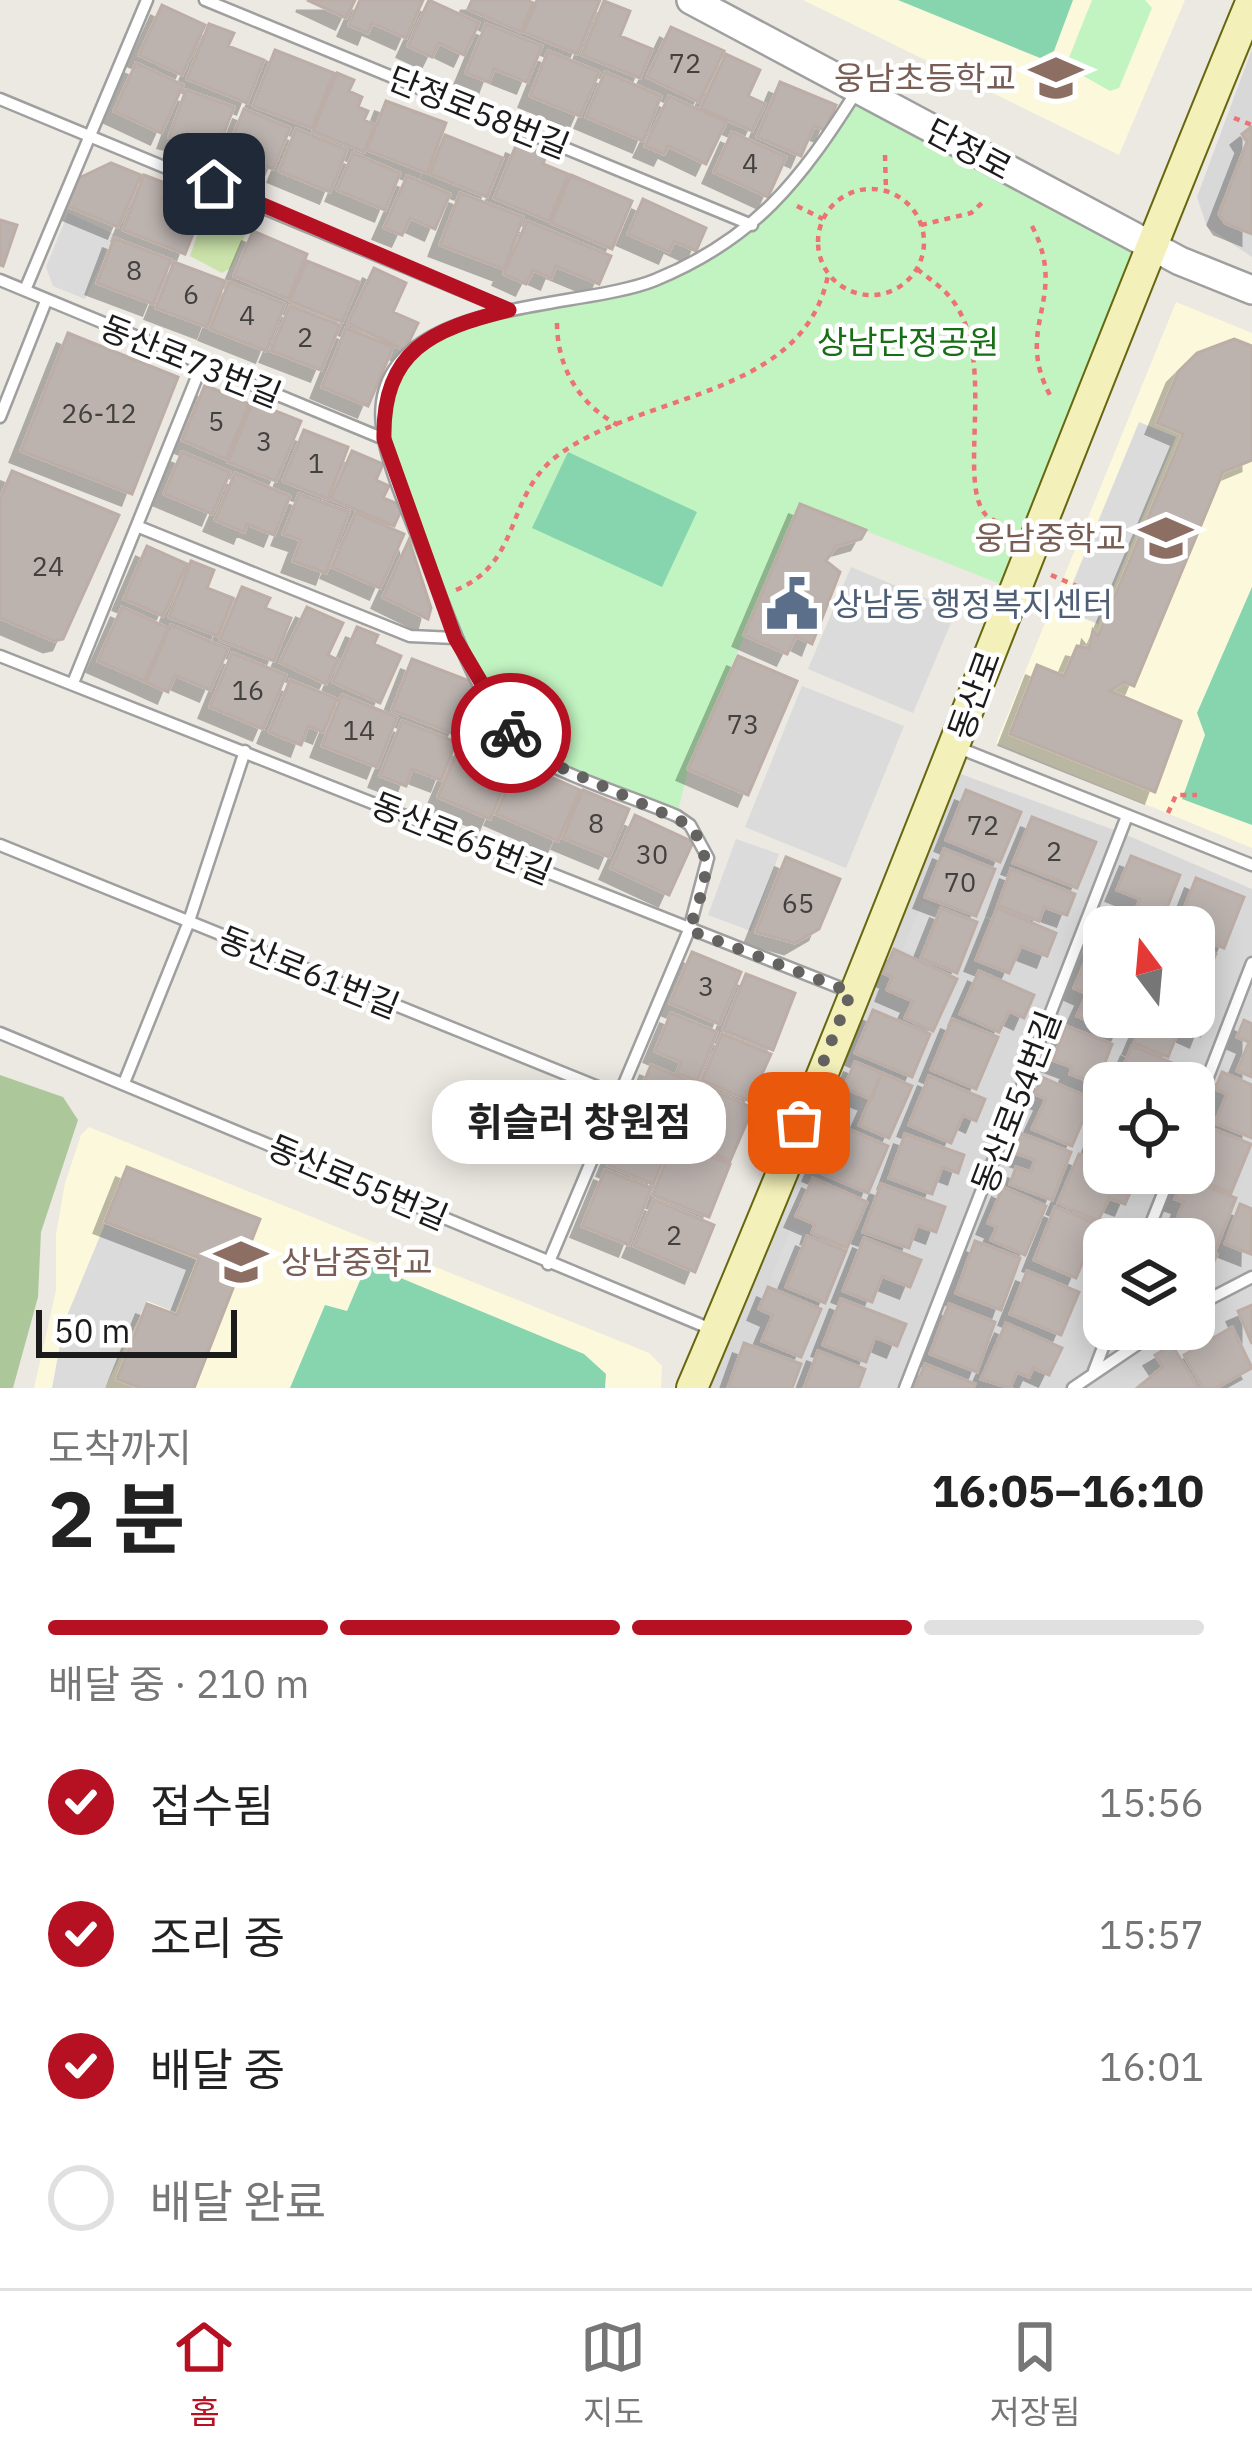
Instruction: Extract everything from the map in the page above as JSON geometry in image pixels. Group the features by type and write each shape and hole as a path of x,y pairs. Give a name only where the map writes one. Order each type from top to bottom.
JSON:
{"main road":[{"name":"동산로","path":"692,1388 851,992 956,747 1151,244 1252,0"}],"street":[{"name":"단정로","path":"691,0 1151,244 1252,290"}],"lane":[{"path":"25,290 147,0"},
{"name":"단정로58번길","path":"205,0 752,225"},
{"path":"548,1264 689,930 709,871 706,850 690,825 526,752 455,638 384,439 386,392 399,368 437,329 651,282 716,250 752,225 791,186 858,90"},
{"path":"0,99 509,310"},
{"name":"동산로73번길","path":"0,280 384,439"},
{"path":"0,417 46,301"},
{"path":"73,683 201,367"},
{"path":"139,526 410,636 455,638"},
{"name":"동산로65번길","path":"0,656 851,992"},
{"path":"956,747 1252,865"},
{"path":"124,1083 188,924 245,751"},
{"name":"동산로54번길","path":"904,1388 1126,816"},
{"name":"동산로61번길","path":"0,845 620,1096"},
{"path":"1214,1062 1252,963"},
{"name":"동산로55번길","path":"0,1033 716,1330"},
{"path":"1215,1296 1252,1277"},
{"path":"1094,1373 1102,1350"},
{"path":"1073,1388 1128,1350"}],"path":[{"path":"1223,114 1252,125"},
{"path":"885,155 886,192"},
{"path":"791,186 793,202 806,215 823,219"},
{"path":"439,593 484,578 504,552 526,491 556,457 618,425 713,389 775,356 812,322 828,275 817,242 823,219 842,197 859,190 886,192 908,204 920,224 923,252 917,269 891,292 874,296 856,294 828,275"},
{"path":"920,224 971,213 983,202"},
{"path":"1032,226 1049,288 1033,352 1051,397"},
{"path":"917,269 957,307 971,338 979,409 974,490 986,515 1010,528"},
{"path":"558,301 557,331 572,383 592,411 618,425"},
{"path":"1051,575 1079,587"},
{"path":"1161,830 1176,795 1197,795"}],"shaded area":[{"name":"웅남초등학교","path":"803,0 1185,0 1119,155"},
{"path":"1252,49 1252,257 1207,227 1197,197"},
{"path":"68,213 114,234 85,299 53,286 46,267"},
{"name":"웅남중학교","path":"1176,302 1252,333 1252,848 996,743"},
{"path":"1139,422 1176,437 1098,624 1062,609"},
{"path":"851,567 956,611 913,713 808,669"},
{"path":"802,686 904,726 846,868 745,827"},
{"path":"947,769 1117,831 1252,889 1252,1388 693,1388"},
{"path":"736,839 779,854 751,931 708,915"},
{"path":"923,901 940,909 920,956 903,949"},
{"path":"851,1094 861,1098 865,1108 861,1118 851,1122 841,1118 837,1108 841,1098"},
{"name":"상남중학교","path":"89,1127 649,1353 662,1366 661,1388 34,1388 56,1290 56,1234 65,1183 81,1135"},
{"path":"105,1224 196,1260 175,1312 147,1301 105,1388 52,1388 64,1323"},
{"path":"791,1228 805,1234 785,1284 771,1279"}],"green space":[{"path":"898,0 1073,0 1054,51 1040,58"},
{"path":"1092,0 1145,0 1152,8 1119,88 1110,91 1071,69 1068,60"},
{"name":"상남단정공원","path":"858,90 1151,244 1013,589 800,505 688,769 677,816 526,752 499,717 455,638 384,439 386,391 399,368 437,329 651,282 752,225"},
{"path":"211,196 254,214 231,268 222,273 190,256"},
{"path":"568,452 697,512 662,587 532,528"},
{"path":"1252,587 1252,825 1182,799 1205,735 1197,713"},
{"path":"0,1075 63,1097 78,1120 41,1232 38,1297 13,1388 0,1388"},
{"path":"367,1264 584,1354 606,1374 605,1388 290,1388 325,1305 347,1311"}],"building":[{"path":"307,0 355,0 346,18"},
{"path":"360,0 423,0 406,38 372,23 368,33 349,25"},
{"path":"429,0 479,23 464,55 439,43 432,57 408,46"},
{"path":"472,0 533,3 521,32 468,9"},
{"path":"537,0 600,0 577,54 524,32"},
{"path":"604,1 630,11 620,36 652,49 640,78 582,55"},
{"path":"162,5 205,25 182,75 139,55"},
{"path":"209,24 234,33 228,46 264,60 247,103 187,79"},
{"path":"486,24 542,46 527,82 494,69 489,82 466,73"},
{"path":"671,27 724,51 699,102 647,77"},
{"path":"275,50 334,73 312,128 253,106"},
{"path":"548,51 599,72 580,116 530,96"},
{"path":"726,54 760,70 748,96 765,104 752,131 701,108"},
{"path":"136,63 183,85 161,133 114,111"},
{"path":"605,72 661,96 643,141 586,117"},
{"path":"337,73 354,80 349,91 362,97 358,107 368,111 364,120 375,125 364,152 313,131"},
{"path":"780,82 836,105 825,130 814,126 801,156 757,137"},
{"path":"186,90 234,107 218,149 169,137"},
{"path":"669,96 726,122 706,164 668,146 664,154 645,146"},
{"path":"386,101 446,123 427,173 367,150"},
{"path":"244,109 290,128 273,169 227,151"},
{"path":"1251,127 1252,234 1225,223 1219,214 1247,142 1242,134"},
{"path":"296,129 347,150 330,192 279,171"},
{"path":"732,132 786,157 768,197 714,172"},
{"path":"445,135 503,158 487,197 430,174"},
{"path":"517,143 546,155 543,164 568,174 549,221 494,198"},
{"path":"353,153 400,173 385,210 337,190"},
{"path":"111,163 141,175 118,227 67,206 79,178"},
{"path":"144,175 168,184 162,198 201,213 185,254 123,230"},
{"path":"571,175 632,201 612,249 551,223"},
{"path":"407,176 450,194 435,229 410,218 402,235 384,228"},
{"path":"460,193 523,217 504,269 440,245"},
{"path":"643,199 706,228 696,251 674,241 669,252 628,234"},
{"path":"0,220 17,225 3,266 0,265"},
{"path":"527,221 611,256 599,284 556,266 551,278 533,270 526,284 504,274"},
{"path":"253,231 307,254 288,299 234,276"},
{"path":"114,238 171,260 153,304 97,283"},
{"path":"307,261 359,282 342,322 290,301"},
{"path":"174,262 225,281 207,327 156,308"},
{"path":"374,268 406,283 393,312 418,323 405,350 348,323"},
{"path":"229,282 285,304 266,351 210,329"},
{"path":"290,306 340,325 321,370 271,351"},
{"path":"346,328 393,347 368,406 322,387"},
{"path":"68,333 178,377 132,494 21,451"},
{"name":"웅남중학교","path":"1234,339 1252,346 1252,460 1223,472 1134,686 1124,682 1110,691 1181,721 1155,792 1010,734 1037,665 1064,676 1077,646 1089,648 1093,630 1098,636 1183,434 1157,423 1178,372 1197,353"},
{"path":"205,385 249,404 226,459 182,440"},
{"path":"253,402 301,421 276,481 228,462"},
{"path":"304,430 348,447 328,499 283,481"},
{"path":"352,451 383,464 376,480 389,486 383,498 403,506 394,526 331,499"},
{"path":"182,452 230,472 212,514 164,494"},
{"path":"12,471 119,515 63,639 54,641 0,618 0,499"},
{"path":"235,473 290,496 274,535 247,524 244,532 215,520"},
{"path":"299,494 349,512 326,573 293,561 301,540 283,534"},
{"name":"상남동 행정복지센터","path":"800,504 866,530 861,539 836,546 826,561 840,572 812,644 796,636 787,654 744,635"},
{"path":"356,513 404,534 380,588 332,567"},
{"path":"409,540 431,608 428,619 383,597"},
{"path":"147,546 187,564 163,616 124,599"},
{"path":"191,561 214,570 207,588 233,598 218,636 169,617"},
{"path":"242,587 270,598 265,608 291,618 274,661 220,640"},
{"path":"122,607 168,628 144,681 98,661"},
{"path":"307,607 343,623 328,655 338,660 326,684 280,662"},
{"path":"171,625 228,649 210,690 175,675 168,692 146,682"},
{"path":"357,627 378,635 374,644 401,656 380,703 333,682"},
{"path":"232,653 286,675 263,729 210,707"},
{"name":"상남동 행정복지센터","path":"738,656 797,681 748,795 688,769"},
{"path":"412,659 475,683 454,734 392,710"},
{"path":"290,680 337,699 323,732 308,726 301,745 269,732"},
{"path":"342,695 397,717 377,767 322,746"},
{"path":"402,721 456,742 441,780 412,769 406,786 380,776"},
{"path":"460,745 512,767 490,819 438,797"},
{"path":"519,763 580,790 558,841 496,814"},
{"path":"583,790 629,809 609,857 563,838"},
{"path":"966,790 1021,812 1000,862 946,840"},
{"path":"635,815 693,842 669,895 611,868"},
{"path":"1032,817 1096,842 1077,888 1013,863"},
{"path":"944,849 995,869 976,916 925,897"},
{"path":"1131,856 1180,875 1168,906 1137,906 1140,899 1117,890"},
{"path":"786,857 840,879 819,929 795,943 756,932"},
{"path":"1011,869 1075,894 1067,915 1044,907 1039,921 998,905"},
{"path":"1196,878 1244,897 1224,948 1215,944 1215,906 1185,906"},
{"path":"941,908 977,922 957,973 921,958"},
{"path":"997,908 1056,933 1047,956 1021,946 1009,973 976,960"},
{"path":"894,949 957,979 933,1031 905,1018 913,1001 887,990 892,977 883,973"},
{"path":"692,952 741,972 719,1024 670,1003"},
{"path":"1083,967 1083,992 1074,988"},
{"path":"979,971 1034,995 1024,1018 1009,1011 999,1032 960,1014"},
{"path":"746,974 795,993 773,1050 723,1030"},
{"path":"873,1010 930,1034 912,1077 855,1053"},
{"path":"671,1013 717,1032 697,1081 677,1073 681,1062 655,1051"},
{"path":"952,1019 998,1037 976,1089 931,1070"},
{"path":"1244,1020 1252,1024 1252,1077 1237,1071 1249,1042 1237,1037"},
{"path":"1066,1026 1083,1033 1083,1038 1112,1044 1105,1062 1083,1062 1083,1079 1070,1074 1072,1067 1053,1060"},
{"path":"722,1034 771,1054 750,1101 702,1080"},
{"path":"1136,1038 1176,1038 1168,1057 1134,1043"},
{"path":"1132,1046 1170,1062 1126,1062"},
{"path":"855,1062 882,1073 871,1099 844,1088"},
{"path":"651,1065 695,1084 674,1135 630,1115"},
{"path":"1222,1072 1252,1085 1252,1138 1215,1123 1227,1094 1215,1089"},
{"path":"882,1073 912,1086 889,1138 859,1125"},
{"path":"929,1076 985,1099 976,1121 963,1115 951,1143 909,1125"},
{"path":"1042,1077 1083,1095 1083,1120 1072,1146 1032,1129 1046,1099 1035,1094"},
{"path":"700,1085 753,1108 730,1161 677,1138"},
{"path":"626,1120 672,1138 653,1184 608,1165"},
{"path":"834,1123 888,1146 868,1193 814,1170"},
{"path":"1215,1130 1251,1144 1231,1193 1215,1187"},
{"path":"1017,1132 1071,1152 1052,1200 1010,1184 1016,1167 1031,1172 1035,1160 1010,1151"},
{"path":"905,1134 964,1155 958,1173 942,1167 932,1194 889,1178"},
{"path":"674,1142 730,1164 709,1217 653,1195"},
{"path":"1079,1154 1083,1156 1083,1194 1129,1194 1125,1204 1109,1198 1099,1218 1058,1203"},
{"path":"127,1167 260,1219 194,1388 140,1388 117,1379 147,1304 177,1315 199,1258 105,1222"},
{"path":"605,1170 651,1188 629,1245 582,1226"},
{"path":"813,1178 867,1202 847,1248 812,1233 815,1224 796,1216"},
{"path":"881,1184 945,1207 936,1232 917,1225 909,1248 863,1232"},
{"path":"1003,1187 1046,1206 1025,1255 991,1240 997,1227 988,1223"},
{"path":"1215,1190 1236,1198 1215,1251 1215,1218 1178,1218 1184,1202 1175,1199 1177,1194 1215,1194"},
{"path":"654,1200 714,1225 695,1272 634,1246"},
{"path":"1240,1204 1252,1209 1251,1254 1225,1244"},
{"path":"1055,1207 1083,1218 1083,1261 1076,1278 1034,1260"},
{"path":"807,1236 846,1251 825,1303 786,1287"},
{"path":"864,1238 921,1260 910,1287 882,1276 872,1302 843,1291"},
{"path":"975,1241 1020,1258 1001,1310 956,1293"},
{"path":"1027,1271 1079,1292 1061,1335 1010,1314"},
{"path":"768,1287 821,1309 801,1357 762,1341 773,1315 759,1309"},
{"path":"841,1299 906,1324 897,1346 875,1337 866,1362 823,1345"},
{"path":"949,1304 995,1322 977,1372 930,1354"},
{"path":"1252,1305 1252,1344 1238,1311"},
{"path":"1006,1323 1062,1348 1049,1375 1033,1368 1029,1377 1017,1372 1010,1388 981,1379"},
{"path":"1232,1327 1252,1368 1216,1388 1203,1388 1184,1355 1215,1350 1215,1337"},
{"path":"744,1343 801,1364 792,1388 728,1388"},
{"path":"1175,1350 1198,1388 1137,1388 1163,1367 1155,1355"},
{"path":"818,1351 865,1369 858,1388 804,1388"},
{"path":"925,1364 975,1384 973,1388 915,1388"}],"way so far":[{"path":"511,733 526,752 690,825 706,850 709,871 689,930 851,992 799,1123"}],"place":[{"name":"웅남초등학교","path":"1056,78"},
{"name":"웅남중학교","path":"1166,538"},
{"name":"상남동 행정복지센터","path":"792,604"},
{"name":"휘슬러 창원점","path":"799,1123"},
{"name":"상남중학교","path":"241,1262"}],"route":[{"path":"214,184 509,310 437,329 399,368 386,392 383,418 384,439 455,638 511,733"}]}
